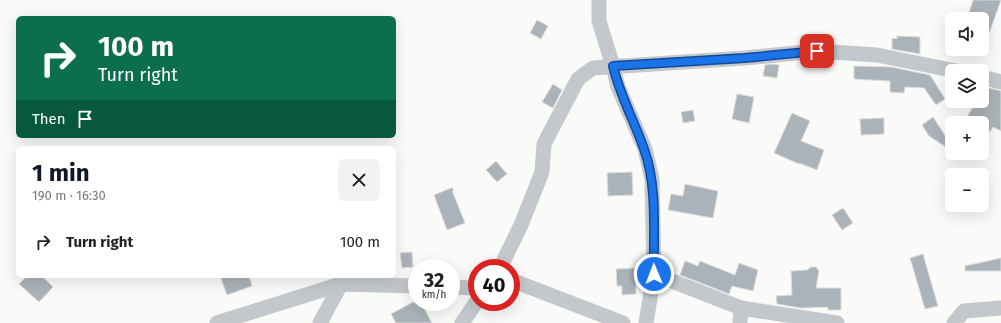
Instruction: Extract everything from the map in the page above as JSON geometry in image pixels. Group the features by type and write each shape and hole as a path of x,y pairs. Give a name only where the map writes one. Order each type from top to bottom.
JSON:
{"street":[{"path":"599,0 599,21 618,87 645,150 652,178 654,274 646,323"},
{"path":"504,259 521,225 542,172 544,144 578,79 593,68 745,58 817,51 877,55 945,69"},
{"path":"989,79 1001,82"},
{"path":"654,274 741,316 837,323"},
{"path":"520,283 623,323"},
{"path":"217,323 341,284 408,286"},
{"path":"320,323 341,284"},
{"path":"954,323 964,311 1001,308"},
{"path":"462,323 470,311"}],"building":[{"path":"973,0 1001,0 989,34 989,12 969,12"},
{"path":"537,20 548,26 541,39 530,33"},
{"path":"897,36 920,37 920,54 892,49 892,38 897,39"},
{"path":"765,65 779,65 777,78 763,76"},
{"path":"854,66 891,67 930,75 945,99 936,105 924,88 905,87 904,93 890,92 890,81 854,79"},
{"path":"553,84 562,90 553,108 542,102"},
{"path":"989,88 1001,91 1001,131 993,127 989,133 989,116 967,116 973,108 989,108"},
{"path":"737,94 754,97 749,123 732,119"},
{"path":"693,110 695,121 683,123 681,112"},
{"path":"792,113 810,121 801,141 824,150 817,170 774,153"},
{"path":"933,117 945,135 945,146 929,136 922,125"},
{"path":"884,118 884,134 861,135 860,119"},
{"path":"496,161 507,174 497,182 486,170"},
{"path":"632,172 633,195 608,196 607,173"},
{"path":"685,184 718,191 713,218 668,210 671,194 683,196"},
{"path":"453,188 453,193 465,223 447,230 434,195"},
{"path":"843,208 853,223 842,230 832,215"},
{"path":"412,252 412,259 408,259 408,267 402,268 400,253"},
{"path":"923,254 938,306 925,309 910,258"},
{"path":"1001,258 1001,271 965,271 965,266"},
{"path":"685,261 698,266 700,261 735,275 739,263 758,270 753,291 732,286 729,294 680,275"},
{"path":"811,267 816,267 819,271 816,288 841,288 841,310 828,310 828,307 801,308 777,304 776,296 792,295 791,271 807,270"},
{"path":"635,268 636,294 622,295 622,286 617,286 616,269"},
{"path":"25,278 44,278 53,287 39,302 19,284"},
{"path":"221,278 250,278 252,286 227,295"},
{"path":"408,305 408,311 426,311 432,323 396,323 391,314"}],"route":[{"path":"654,274 652,178 645,150 618,87 613,66 745,58 817,51"}]}
